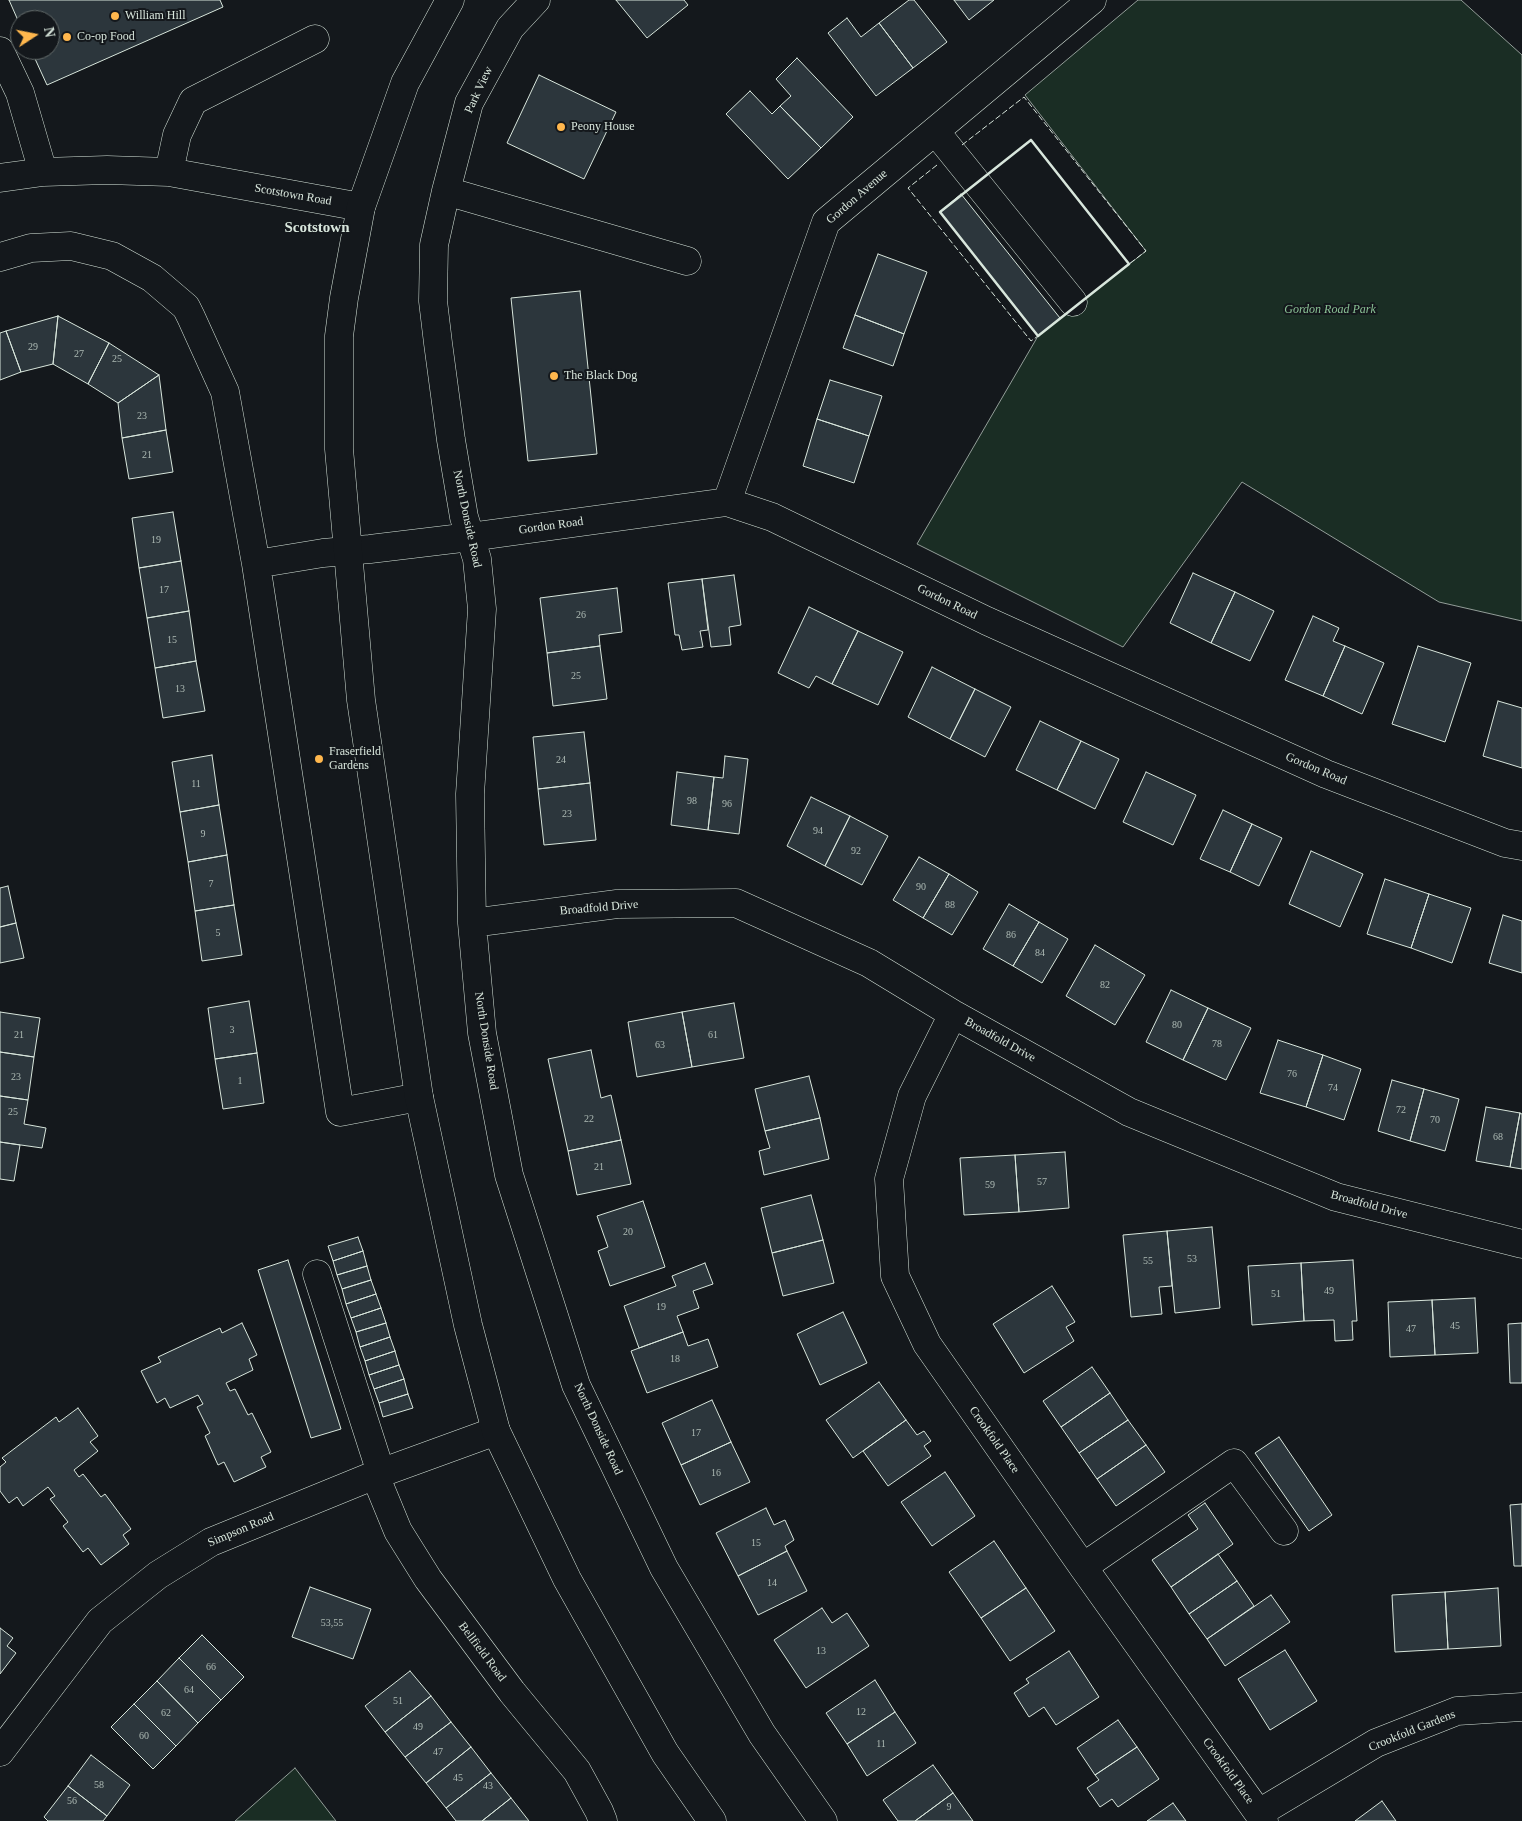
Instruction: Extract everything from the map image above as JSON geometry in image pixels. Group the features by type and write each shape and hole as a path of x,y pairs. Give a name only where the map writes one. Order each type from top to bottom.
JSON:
{"street":[{"path":"450,0 405,83 361,207 339,336 339,449 361,700 419,1097 468,1326 496,1431 566,1579 665,1753 712,1821"},
{"name":"Park View","path":"446,191 470,103 510,28 536,0"},
{"name":"Gordon Avenue","path":"727,502 826,222 1092,0"},
{"path":"169,172 177,135 193,102 315,39"},
{"path":"0,51 20,93 43,172"},
{"path":"934,131 1073,302"},
{"name":"Scotstown Road","path":"0,178 43,172 107,170 169,172 361,207"},
{"path":"446,191 687,261"},
{"name":"North Donside Road","path":"446,191 434,245 432,301 451,440 464,517 477,558 482,609 470,794 472,923 482,1033 509,1175 576,1385 664,1568 762,1734 823,1821"},
{"path":"0,257 31,248 71,246 112,256 152,278 186,307 225,392 256,564 340,1112 419,1097"},
{"name":"Gordon Road","path":"348,552 727,502 772,517 987,621 1326,774 1505,843 1522,846"},
{"path":"256,564 323,553 348,552"},
{"name":"Broadfold Drive","path":"472,923 617,904 736,903 869,963 953,1014 1129,1112 1336,1197 1522,1244"},
{"name":"Crookfold Place","path":"953,1014 912,1096 889,1179 895,1276 927,1344 1083,1567 1262,1817"},
{"name":"Bellfield Road","path":"317,1274 378,1474 398,1531 428,1579 512,1692 577,1771 603,1821"},
{"name":"Simpson Road","path":"0,1752 100,1620 158,1575 211,1542 378,1474 496,1431"},
{"path":"1083,1567 1234,1463 1284,1531"},
{"name":"Crookfold Gardens","path":"1262,1817 1376,1743 1457,1712 1522,1707"}],"green space":[{"name":"Gordon Road Park","path":"1138,0 1461,0 1522,55 1522,621 1439,602 1242,482 1123,647 917,544 1038,336 1146,251 1025,95"},
{"path":"295,1768 336,1821 235,1821"}],"building":[{"path":"9,0 220,0 223,7 47,85 36,60 60,60 60,10 13,10"},
{"path":"616,0 684,0 688,5 647,38"},
{"path":"909,0 914,0 947,42 913,68 879,23"},
{"path":"954,0 994,0 969,20"},
{"path":"847,18 861,37 879,23 913,68 876,96 828,33"},
{"path":"797,58 853,117 821,148 780,106 791,96 776,79"},
{"name":"Peony House","path":"539,75 616,112 584,179 507,143"},
{"path":"750,91 772,114 780,106 821,148 788,179 726,114"},
{"path":"961,194 1060,318 1038,336 940,212"},
{"path":"878,254 927,272 904,334 855,315"},
{"name":"The Black Dog","path":"580,291 597,454 528,461 511,298"},
{"path":"855,315 904,334 893,366 843,348"},
{"path":"58,316 109,343 88,384 53,364"},
{"path":"58,316 53,364 21,372 6,331"},
{"path":"6,331 21,372 0,380 0,333"},
{"path":"109,343 159,375 118,403 88,384"},
{"path":"159,375 166,430 122,438 118,403"},
{"path":"830,380 882,396 869,436 817,419"},
{"path":"817,419 869,436 854,483 803,466"},
{"path":"166,430 173,472 129,479 122,438"},
{"path":"173,512 181,561 139,568 132,518"},
{"path":"181,561 189,611 147,618 139,568"},
{"path":"1193,573 1235,592 1211,643 1170,623"},
{"path":"734,575 741,625 729,627 731,645 711,647 702,579"},
{"path":"702,579 708,630 700,631 703,647 682,650 679,635 675,635 668,583"},
{"path":"617,588 622,632 599,635 600,646 547,653 540,598"},
{"path":"1235,592 1274,611 1250,661 1211,643"},
{"path":"809,607 858,631 832,684 816,676 809,688 778,673"},
{"path":"189,611 196,661 155,668 147,618"},
{"path":"1313,616 1339,628 1333,641 1345,646 1323,696 1285,680"},
{"path":"858,631 903,652 878,705 832,684"},
{"path":"600,646 607,699 553,706 547,653"},
{"path":"1345,646 1384,663 1362,714 1323,696"},
{"path":"1418,646 1471,663 1445,742 1392,724"},
{"path":"196,661 205,711 163,718 155,668"},
{"path":"932,667 975,689 950,739 908,717"},
{"path":"975,689 1011,707 985,757 950,739"},
{"path":"1498,701 1522,708 1522,768 1483,756"},
{"path":"1040,721 1081,741 1057,790 1016,770"},
{"path":"584,732 590,783 538,789 533,737"},
{"path":"1081,741 1119,759 1095,809 1057,790"},
{"path":"212,755 219,805 180,812 172,762"},
{"path":"725,756 748,759 739,834 708,830 714,777 723,778"},
{"path":"677,772 714,777 708,830 671,825"},
{"path":"1146,772 1196,795 1173,845 1123,822"},
{"path":"590,783 596,840 544,845 538,789"},
{"path":"811,797 850,816 825,866 787,846"},
{"path":"219,805 227,855 188,862 180,812"},
{"path":"1223,810 1252,824 1230,872 1200,859"},
{"path":"850,816 888,836 862,885 825,866"},
{"path":"1252,824 1282,838 1259,886 1230,872"},
{"path":"1311,851 1363,874 1340,927 1289,904"},
{"path":"227,855 234,905 195,911 188,862"},
{"path":"919,857 949,874 923,918 893,900"},
{"path":"949,874 978,892 952,935 923,918"},
{"path":"1385,879 1429,894 1411,948 1367,934"},
{"path":"8,886 16,923 0,927 0,888"},
{"path":"1429,894 1471,908 1452,963 1411,948"},
{"path":"1009,904 1039,922 1013,966 983,949"},
{"path":"234,905 242,955 202,961 195,911"},
{"path":"1503,915 1522,921 1522,973 1489,963"},
{"path":"1039,922 1068,939 1042,983 1013,966"},
{"path":"16,923 24,958 0,963 0,927"},
{"path":"1095,945 1145,975 1115,1025 1066,996"},
{"path":"1171,990 1208,1008 1183,1060 1146,1042"},
{"path":"249,1001 257,1053 215,1059 208,1008"},
{"path":"734,1003 744,1058 692,1067 682,1012"},
{"path":"1208,1008 1251,1028 1226,1080 1183,1060"},
{"path":"0,1012 40,1018 34,1057 0,1052"},
{"path":"682,1012 692,1067 637,1077 628,1022"},
{"path":"1278,1040 1323,1055 1306,1107 1260,1093"},
{"path":"591,1050 601,1098 611,1095 621,1140 568,1151 548,1059"},
{"path":"0,1052 34,1057 28,1100 0,1096"},
{"path":"257,1053 264,1103 223,1109 215,1059"},
{"path":"1323,1055 1361,1069 1344,1120 1306,1107"},
{"path":"809,1076 820,1118 765,1131 755,1089"},
{"path":"1392,1080 1424,1089 1410,1141 1378,1131"},
{"path":"1424,1089 1459,1099 1445,1151 1410,1141"},
{"path":"0,1096 28,1100 24,1124 46,1128 42,1148 0,1142"},
{"path":"1486,1107 1520,1113 1510,1167 1476,1161"},
{"path":"1520,1113 1522,1114 1522,1169 1510,1167"},
{"path":"820,1118 829,1159 764,1175 759,1151 770,1148 765,1131"},
{"path":"621,1140 631,1184 577,1195 568,1151"},
{"path":"0,1142 20,1145 14,1181 0,1179"},
{"path":"1065,1152 1069,1208 1019,1212 1015,1155"},
{"path":"1015,1155 1019,1212 964,1215 960,1158"},
{"path":"811,1195 823,1240 772,1253 761,1208"},
{"path":"643,1201 665,1267 610,1286 598,1251 608,1247 597,1216"},
{"path":"1212,1227 1220,1308 1175,1313 1167,1231"},
{"path":"1167,1231 1172,1286 1159,1287 1162,1314 1131,1317 1123,1235"},
{"path":"358,1237 363,1251 333,1261 328,1246"},
{"path":"823,1240 834,1283 783,1296 772,1253"},
{"path":"363,1251 367,1266 337,1275 333,1261"},
{"path":"288,1260 341,1429 311,1438 258,1270"},
{"path":"1353,1260 1357,1321 1352,1321 1353,1340 1335,1341 1334,1320 1304,1321 1301,1263"},
{"path":"705,1263 713,1284 693,1291 699,1308 677,1316 683,1332 639,1348 624,1306 676,1286 672,1276"},
{"path":"1301,1263 1304,1321 1252,1325 1248,1266"},
{"path":"367,1266 371,1280 342,1289 337,1275"},
{"path":"371,1280 376,1294 346,1304 342,1289"},
{"path":"1052,1286 1075,1322 1066,1327 1074,1341 1024,1373 993,1324"},
{"path":"376,1294 381,1308 351,1318 346,1304"},
{"path":"1475,1298 1478,1353 1435,1355 1432,1300"},
{"path":"1432,1300 1435,1355 1390,1357 1388,1302"},
{"path":"381,1308 386,1323 356,1332 351,1318"},
{"path":"843,1312 867,1363 820,1385 797,1334"},
{"path":"242,1323 257,1355 249,1359 253,1370 226,1383 230,1391 235,1389 248,1415 252,1413 271,1452 261,1457 266,1467 234,1482 224,1462 218,1465 205,1436 210,1433 197,1407 203,1404 198,1395 170,1408 165,1398 157,1403 141,1371 161,1362 158,1357 220,1328 222,1333"},
{"path":"386,1323 390,1337 360,1347 356,1332"},
{"path":"1522,1323 1522,1383 1510,1383 1508,1324"},
{"path":"683,1332 688,1346 708,1339 718,1367 647,1393 631,1351"},
{"path":"390,1337 395,1351 365,1361 360,1347"},
{"path":"395,1351 399,1365 369,1375 365,1361"},
{"path":"399,1365 404,1379 374,1389 369,1375"},
{"path":"1092,1367 1110,1393 1061,1427 1043,1401"},
{"path":"404,1379 408,1394 379,1403 374,1389"},
{"path":"879,1382 906,1420 853,1458 826,1420"},
{"path":"1110,1393 1128,1420 1079,1453 1061,1427"},
{"path":"408,1394 413,1408 383,1417 379,1403"},
{"path":"712,1400 731,1442 681,1465 662,1423"},
{"path":"78,1408 98,1436 90,1442 98,1451 74,1470 79,1477 83,1474 101,1497 105,1494 131,1529 123,1535 129,1544 101,1565 88,1548 83,1552 63,1526 68,1522 50,1499 55,1496 48,1487 23,1506 17,1497 9,1503 0,1491 0,1467 6,1462 2,1458 56,1417 59,1422"},
{"path":"906,1420 917,1435 924,1431 931,1441 924,1446 931,1456 888,1486 863,1451"},
{"path":"1128,1420 1146,1445 1097,1479 1079,1453"},
{"path":"1279,1437 1332,1515 1309,1531 1255,1453"},
{"path":"731,1442 750,1482 700,1505 681,1465"},
{"path":"1146,1445 1165,1472 1116,1506 1097,1479"},
{"path":"945,1472 975,1516 932,1546 901,1502"},
{"path":"1205,1503 1233,1544 1171,1587 1152,1560 1198,1529 1188,1515"},
{"path":"1522,1504 1522,1566 1514,1566 1510,1505"},
{"path":"766,1508 774,1525 785,1520 794,1540 785,1546 787,1551 738,1576 716,1533"},
{"path":"994,1541 1026,1588 981,1618 949,1572"},
{"path":"787,1551 807,1591 758,1615 738,1576"},
{"path":"1218,1554 1237,1581 1189,1614 1171,1587"},
{"path":"1237,1581 1254,1606 1207,1639 1189,1614"},
{"path":"310,1587 371,1609 353,1659 292,1637"},
{"path":"1026,1588 1055,1631 1010,1661 981,1618"},
{"path":"1498,1588 1501,1646 1448,1649 1445,1592"},
{"path":"1445,1592 1448,1649 1395,1652 1392,1595"},
{"path":"1271,1595 1290,1622 1225,1666 1207,1639"},
{"path":"822,1608 832,1623 847,1613 869,1646 806,1688 774,1640"},
{"path":"0,1628 13,1638 7,1646 16,1653 0,1674"},
{"path":"202,1635 244,1677 221,1700 179,1658"},
{"path":"1285,1650 1317,1701 1270,1730 1238,1679"},
{"path":"1069,1651 1099,1697 1056,1725 1044,1707 1029,1717 1014,1693 1029,1683 1026,1679"},
{"path":"179,1658 221,1700 198,1723 157,1681"},
{"path":"410,1671 431,1696 385,1732 365,1706"},
{"path":"875,1680 895,1712 847,1744 826,1713"},
{"path":"157,1681 198,1723 176,1746 134,1704"},
{"path":"431,1696 451,1722 405,1757 385,1732"},
{"path":"134,1704 176,1746 153,1769 111,1727"},
{"path":"895,1712 916,1743 867,1776 847,1744"},
{"path":"1118,1720 1137,1747 1095,1775 1077,1748"},
{"path":"451,1722 471,1747 426,1783 405,1757"},
{"path":"471,1747 491,1773 446,1808 426,1783"},
{"path":"1137,1747 1159,1779 1118,1807 1112,1799 1100,1807 1087,1788 1099,1780 1095,1775"},
{"path":"91,1755 130,1785 107,1816 68,1786"},
{"path":"933,1765 953,1793 915,1821 898,1821 883,1800"},
{"path":"491,1773 511,1798 482,1821 456,1821 446,1808"},
{"path":"68,1786 107,1816 103,1821 48,1821 44,1817"},
{"path":"953,1793 973,1821 915,1821"},
{"path":"511,1798 529,1821 482,1821"},
{"path":"1382,1801 1396,1821 1355,1821"},
{"path":"1173,1803 1186,1821 1147,1821"}],"fence":[{"path":"962,145 1024,97 1146,251 1129,264"},
{"path":"937,165 908,188 1031,341 1038,336"}],"wall":[{"path":"1031,140 1129,264 1038,336 940,212 1031,140"}],"place":[{"name":"William Hill","path":"115,16"},
{"name":"Co-op Food","path":"67,37"},
{"name":"Peony House","path":"561,127"},
{"name":"The Black Dog","path":"554,376"},
{"name":"Fraserfield Gardens","path":"319,759"}],"district":[{"name":"Scotstown","path":"317,228"}]}
